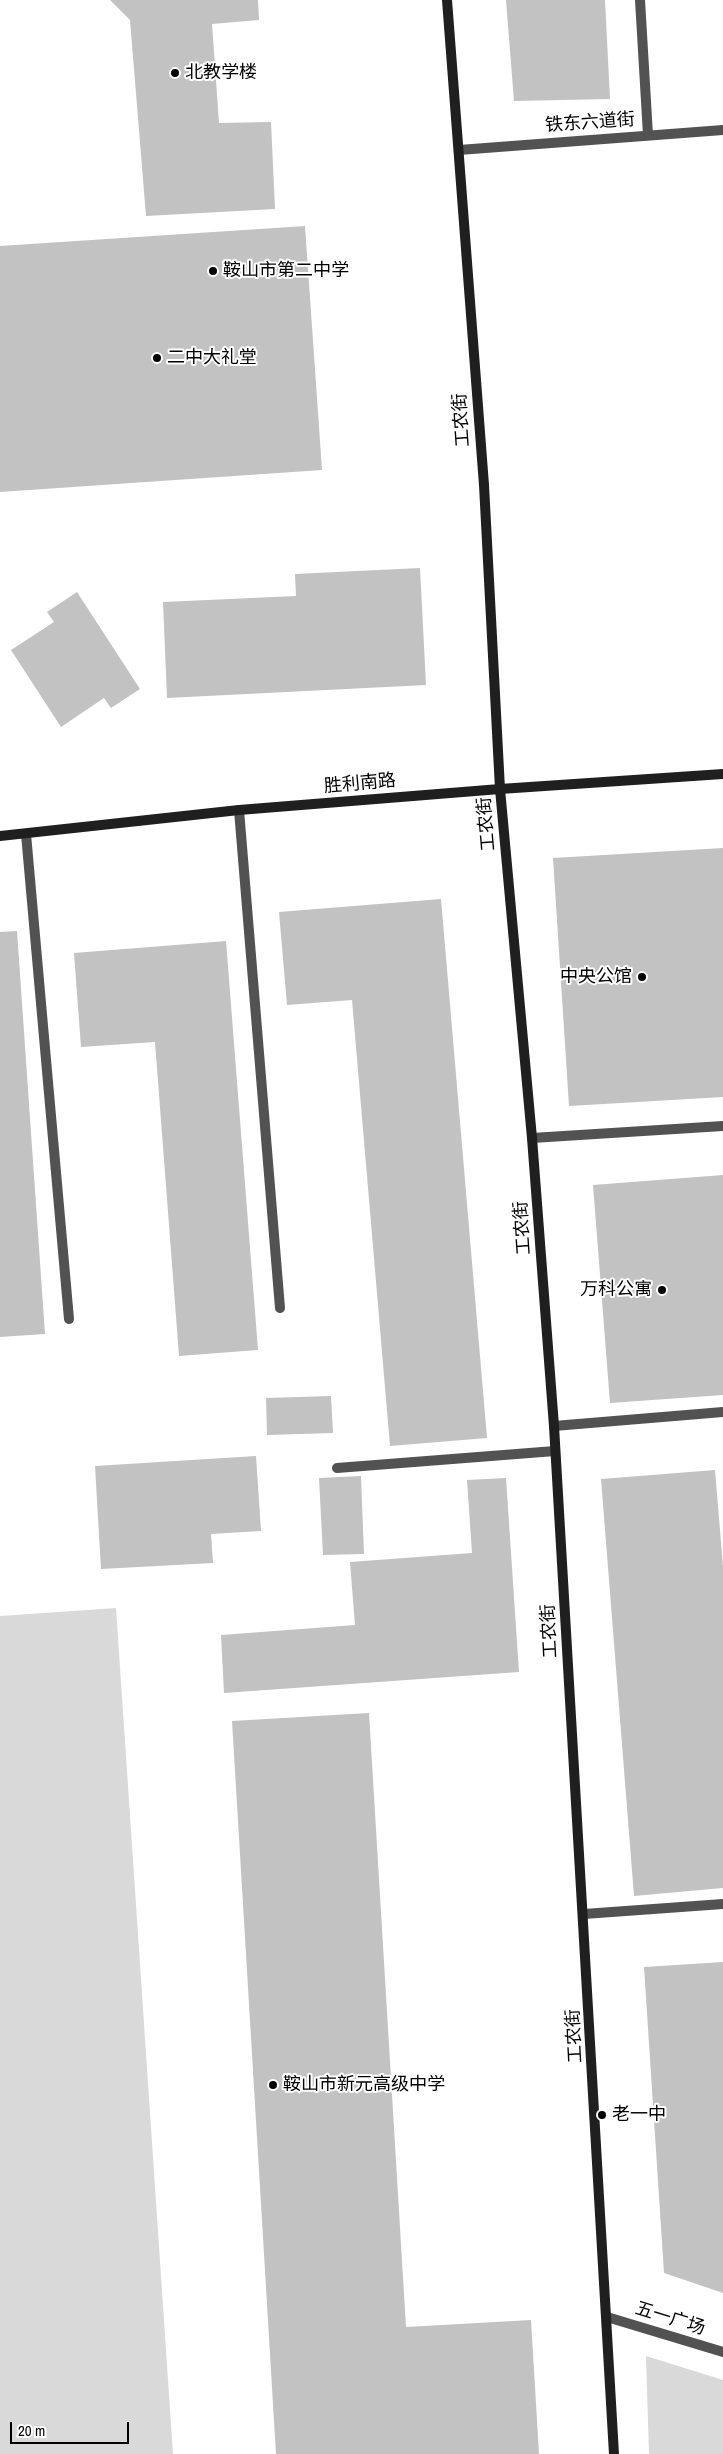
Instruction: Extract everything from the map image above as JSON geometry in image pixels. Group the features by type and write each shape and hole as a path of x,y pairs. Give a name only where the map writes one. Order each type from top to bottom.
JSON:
{"street":[{"name":"工农街","path":"447,0 484,485 500,789 532,1138 554,1426 584,1914 614,2454"},
{"path":"640,0 648,135"},
{"name":"铁东六道街","path":"459,150 723,130"},
{"name":"胜利南路","path":"0,836 239,810 500,789 723,774"},
{"path":"239,810 280,1308"},
{"path":"26,834 68,1319"},
{"path":"532,1138 723,1126"},
{"path":"554,1426 723,1412"},
{"path":"337,1468 555,1451"},
{"path":"584,1914 723,1904"},
{"name":"五一广场","path":"607,2317 723,2352"}],"shaded area":[{"path":"116,1608 173,2454 0,2454 0,1616"},
{"path":"646,2356 723,2380 723,2454 649,2454"}],"building":[{"name":"北教学楼","path":"110,0 258,0 259,20 212,24 219,123 271,122 275,209 146,216 130,20"},
{"path":"506,0 605,0 610,99 514,101"},
{"name":"二中大礼堂","path":"305,226 322,470 0,492 0,246"},
{"path":"420,568 426,685 167,698 163,602 296,596 295,574"},
{"path":"77,592 140,689 111,708 104,698 61,727 11,650 54,622 47,612"},
{"name":"中央公馆","path":"723,848 723,1097 569,1106 553,858"},
{"path":"441,899 487,1438 390,1446 352,1000 287,1005 279,912"},
{"path":"17,931 45,1334 0,1337 0,932"},
{"path":"226,941 258,1350 179,1356 155,1042 81,1047 74,953"},
{"name":"万科公寓","path":"723,1175 723,1395 610,1403 593,1185"},
{"path":"331,1396 333,1433 267,1435 266,1398"},
{"path":"256,1456 261,1531 211,1534 213,1563 101,1569 95,1466"},
{"path":"715,1470 723,1566 723,1888 634,1896 601,1479"},
{"path":"361,1476 364,1554 323,1555 319,1478"},
{"path":"506,1478 519,1672 224,1693 221,1635 355,1625 350,1562 472,1553 467,1480"},
{"path":"369,1713 406,2327 531,2320 539,2454 276,2454 232,1721"},
{"path":"723,1962 723,2293 664,2273 644,1967"}],"place":[{"name":"北教学楼","path":"175,73"},
{"name":"鞍山市第二中学","path":"213,271"},
{"name":"二中大礼堂","path":"157,358"},
{"name":"中央公馆","path":"642,977"},
{"name":"万科公寓","path":"662,1290"},
{"name":"鞍山市新元高级中学","path":"273,2085"},
{"name":"老一中","path":"602,2115"}]}
